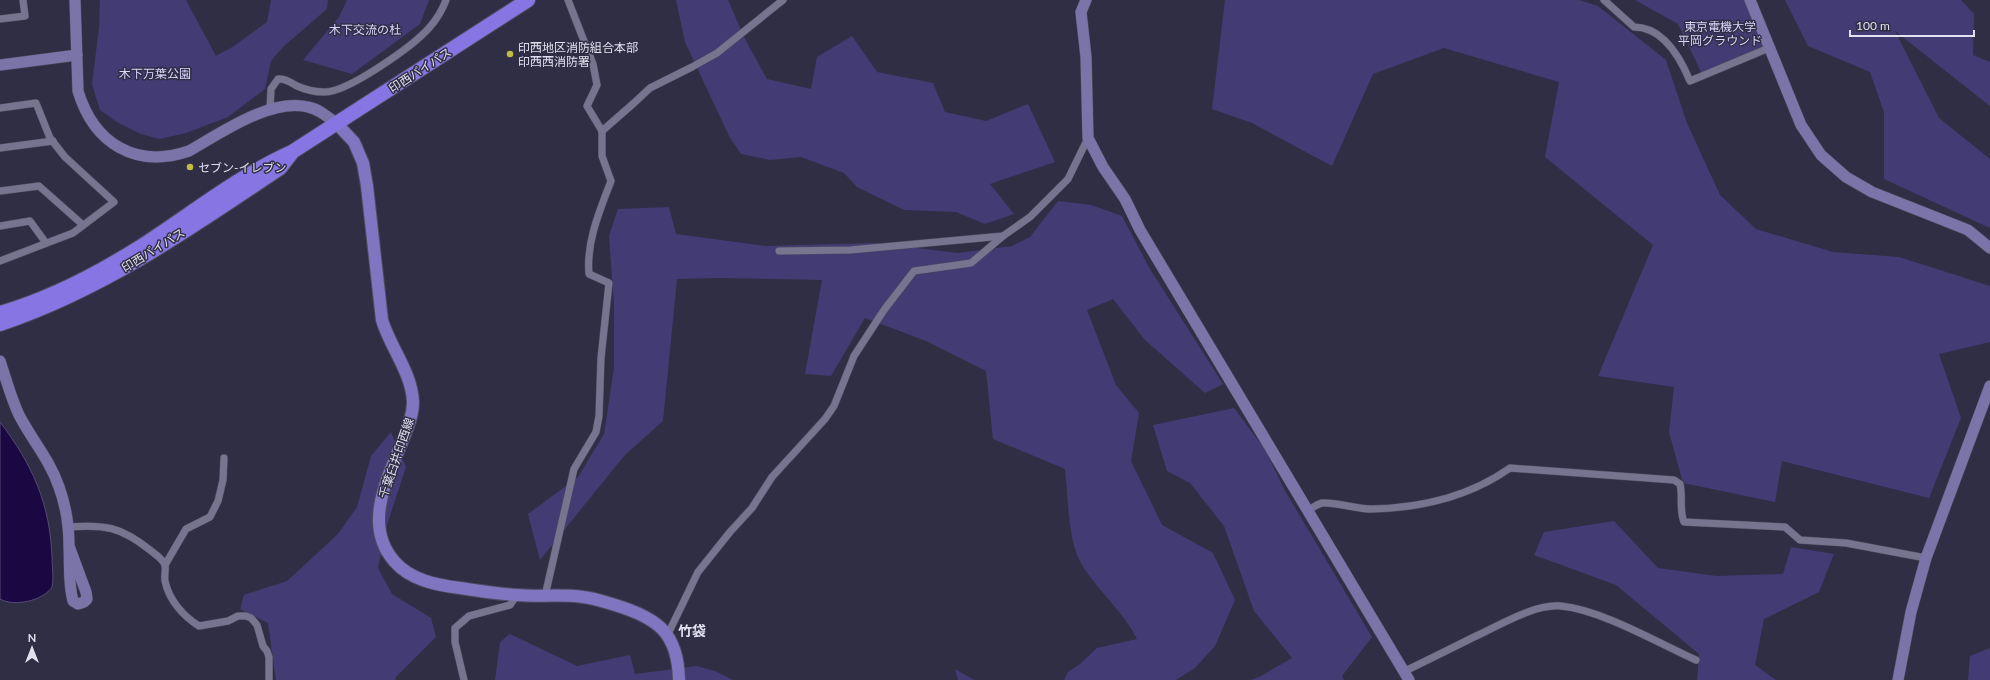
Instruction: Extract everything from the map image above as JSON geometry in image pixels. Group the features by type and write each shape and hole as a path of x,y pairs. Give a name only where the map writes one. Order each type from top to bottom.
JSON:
{"highway":[{"name":"印西バイパス","path":"0,313 46,296 109,265 140,247 269,162 292,152 337,124 528,0"},
{"name":"印西バイパス","path":"0,324 49,306 122,270 280,168 292,152"}],"main road":[{"name":"千葉臼井印西線","path":"337,124 354,142 363,163 368,186 382,320 386,333 406,376 413,400 409,424 393,464 379,508 380,535 386,549 394,561 405,571 437,585 517,595 584,597 625,608 654,622 668,636 679,660 679,680"}],"street":[{"path":"0,19 25,16 23,0"},
{"path":"75,0 78,91 87,117 94,127 110,142 139,156 166,157 189,151 270,109 291,105 309,107 323,113 337,124"},
{"path":"270,109 271,89 278,79 285,79 306,90 324,92 334,92 356,82 410,45 428,29 442,13 446,0"},
{"path":"546,596 574,469 596,432 599,416 601,358 609,283 589,274 588,260 597,218 611,181 602,156 602,131 587,106 596,85 593,64 568,0"},
{"path":"602,131 650,88 717,53 783,0"},
{"path":"1086,0 1081,12 1086,57 1088,138 1103,167 1125,199 1148,243 1407,676 1519,616 1544,607 1560,606 1583,610 1597,615 1696,660"},
{"path":"1604,0 1634,27 1642,27 1653,31 1665,41 1685,68 1690,82 1769,48"},
{"path":"1750,0 1801,125 1821,155 1846,177 1872,192 1968,230 1990,248"},
{"path":"0,65 77,55"},
{"path":"0,108 36,103 53,141 65,157 114,202 73,233 0,261"},
{"path":"668,636 698,572 730,532 752,508 772,477 825,419 834,406 854,356 884,310 914,271 971,263 1002,236 1030,217 1064,183 1088,138"},
{"path":"0,148 53,141"},
{"path":"0,191 39,186 83,225"},
{"path":"0,226 30,221 46,243"},
{"path":"780,251 850,250 1002,236"},
{"path":"0,361 10,393 20,416 54,472 65,506 69,546"},
{"path":"1898,680 1911,612 1926,558 1990,386"},
{"path":"224,458 223,480 220,494 210,517 186,529 165,565 165,580 176,606 189,620 199,626 213,625 228,621 238,616 246,616 254,622 257,625 263,646 269,657 269,680"},
{"path":"1308,511 1321,503 1368,509 1414,506 1471,491 1491,482 1510,468 1674,480 1680,484 1682,517 1684,522 1785,527 1800,540 1846,544 1926,558"},
{"path":"68,527 90,525 117,529 144,545 158,556 165,565"},
{"path":"464,680 454,642 455,628 469,616 510,605 517,595"}],"green space":[{"name":"木下万葉公園","path":"100,0 186,0 216,56 234,46 267,22 271,0 328,0 327,9 283,47 271,61 265,89 228,117 186,133 159,139 141,134 117,122 100,110 92,84 99,28"},
{"name":"木下交流の杜","path":"347,0 429,0 420,24 352,74 303,60 339,17"},
{"path":"676,0 728,0 746,41 767,79 811,89 817,57 852,36 877,72 933,83 945,112 986,121 1028,104 1055,162 990,184 1014,214 985,224 956,212 904,210 857,187 844,173 801,157 770,160 741,154 729,136 685,42"},
{"path":"1225,0 1579,0 1598,6 1666,60 1687,123 1720,195 1756,229 1833,252 1899,257 1990,286 1990,342 1939,354 1961,418 1929,498 1782,461 1775,502 1683,483 1669,432 1674,387 1598,376 1653,245 1545,157 1559,82 1444,48 1373,74 1332,166 1252,123 1212,109"},
{"name":"東京電機大学 平岡グラウンド","path":"1635,0 1750,0 1769,48 1703,76 1678,24"},
{"path":"1785,0 1961,0 1974,14 1973,55 1990,62 1990,106 1895,31 1939,118 1990,159 1990,228 1884,179 1884,112 1870,72 1808,46"},
{"path":"1058,201 1091,205 1122,216 1150,269 1223,384 1205,393 1145,340 1113,299 1087,310 1116,385 1139,413 1131,461 1162,525 1213,553 1235,600 1215,646 1195,668 1176,680 1064,680 1068,672 1080,664 1097,648 1137,639 1125,619 1095,584 1077,556 1071,532 1065,469 993,439 986,371 926,341 865,318 831,376 805,374 822,280 719,278 677,279 663,421 624,456 540,560 528,514 578,477 604,434 614,368 614,304 609,236 618,209 669,207 676,234 765,246 875,243 958,253 1012,246 1030,237"},
{"path":"1234,408 1266,451 1284,489 1372,637 1342,676 1344,680 1251,680 1261,676 1292,658 1254,611 1224,526 1190,483 1167,471 1153,425"},
{"path":"391,432 406,467 387,525 378,568 392,594 431,618 436,637 395,678 396,680 276,680 268,623 240,609 244,595 287,581 338,534 357,507 371,456"},
{"path":"1614,521 1658,568 1717,576 1783,574 1791,547 1834,554 1819,592 1764,619 1755,665 1776,680 1697,680 1699,654 1616,585 1534,555 1544,532"},
{"path":"510,634 577,666 630,655 635,674 696,666 715,671 733,680 495,680 500,642"},
{"path":"1990,648 1990,680 1968,680 1970,656"},
{"path":"955,669 974,680 958,680"}],"shaded area":[{"path":"0,422 30,469 43,502 51,537 53,576 52,587 42,596 28,601 13,602 0,599"}],"place":[{"name":"印西地区消防組合本部 印西西消防署","path":"510,54"},
{"name":"セブン-イレブン","path":"190,167"}],"district":[{"name":"竹袋","path":"692,630"}]}
